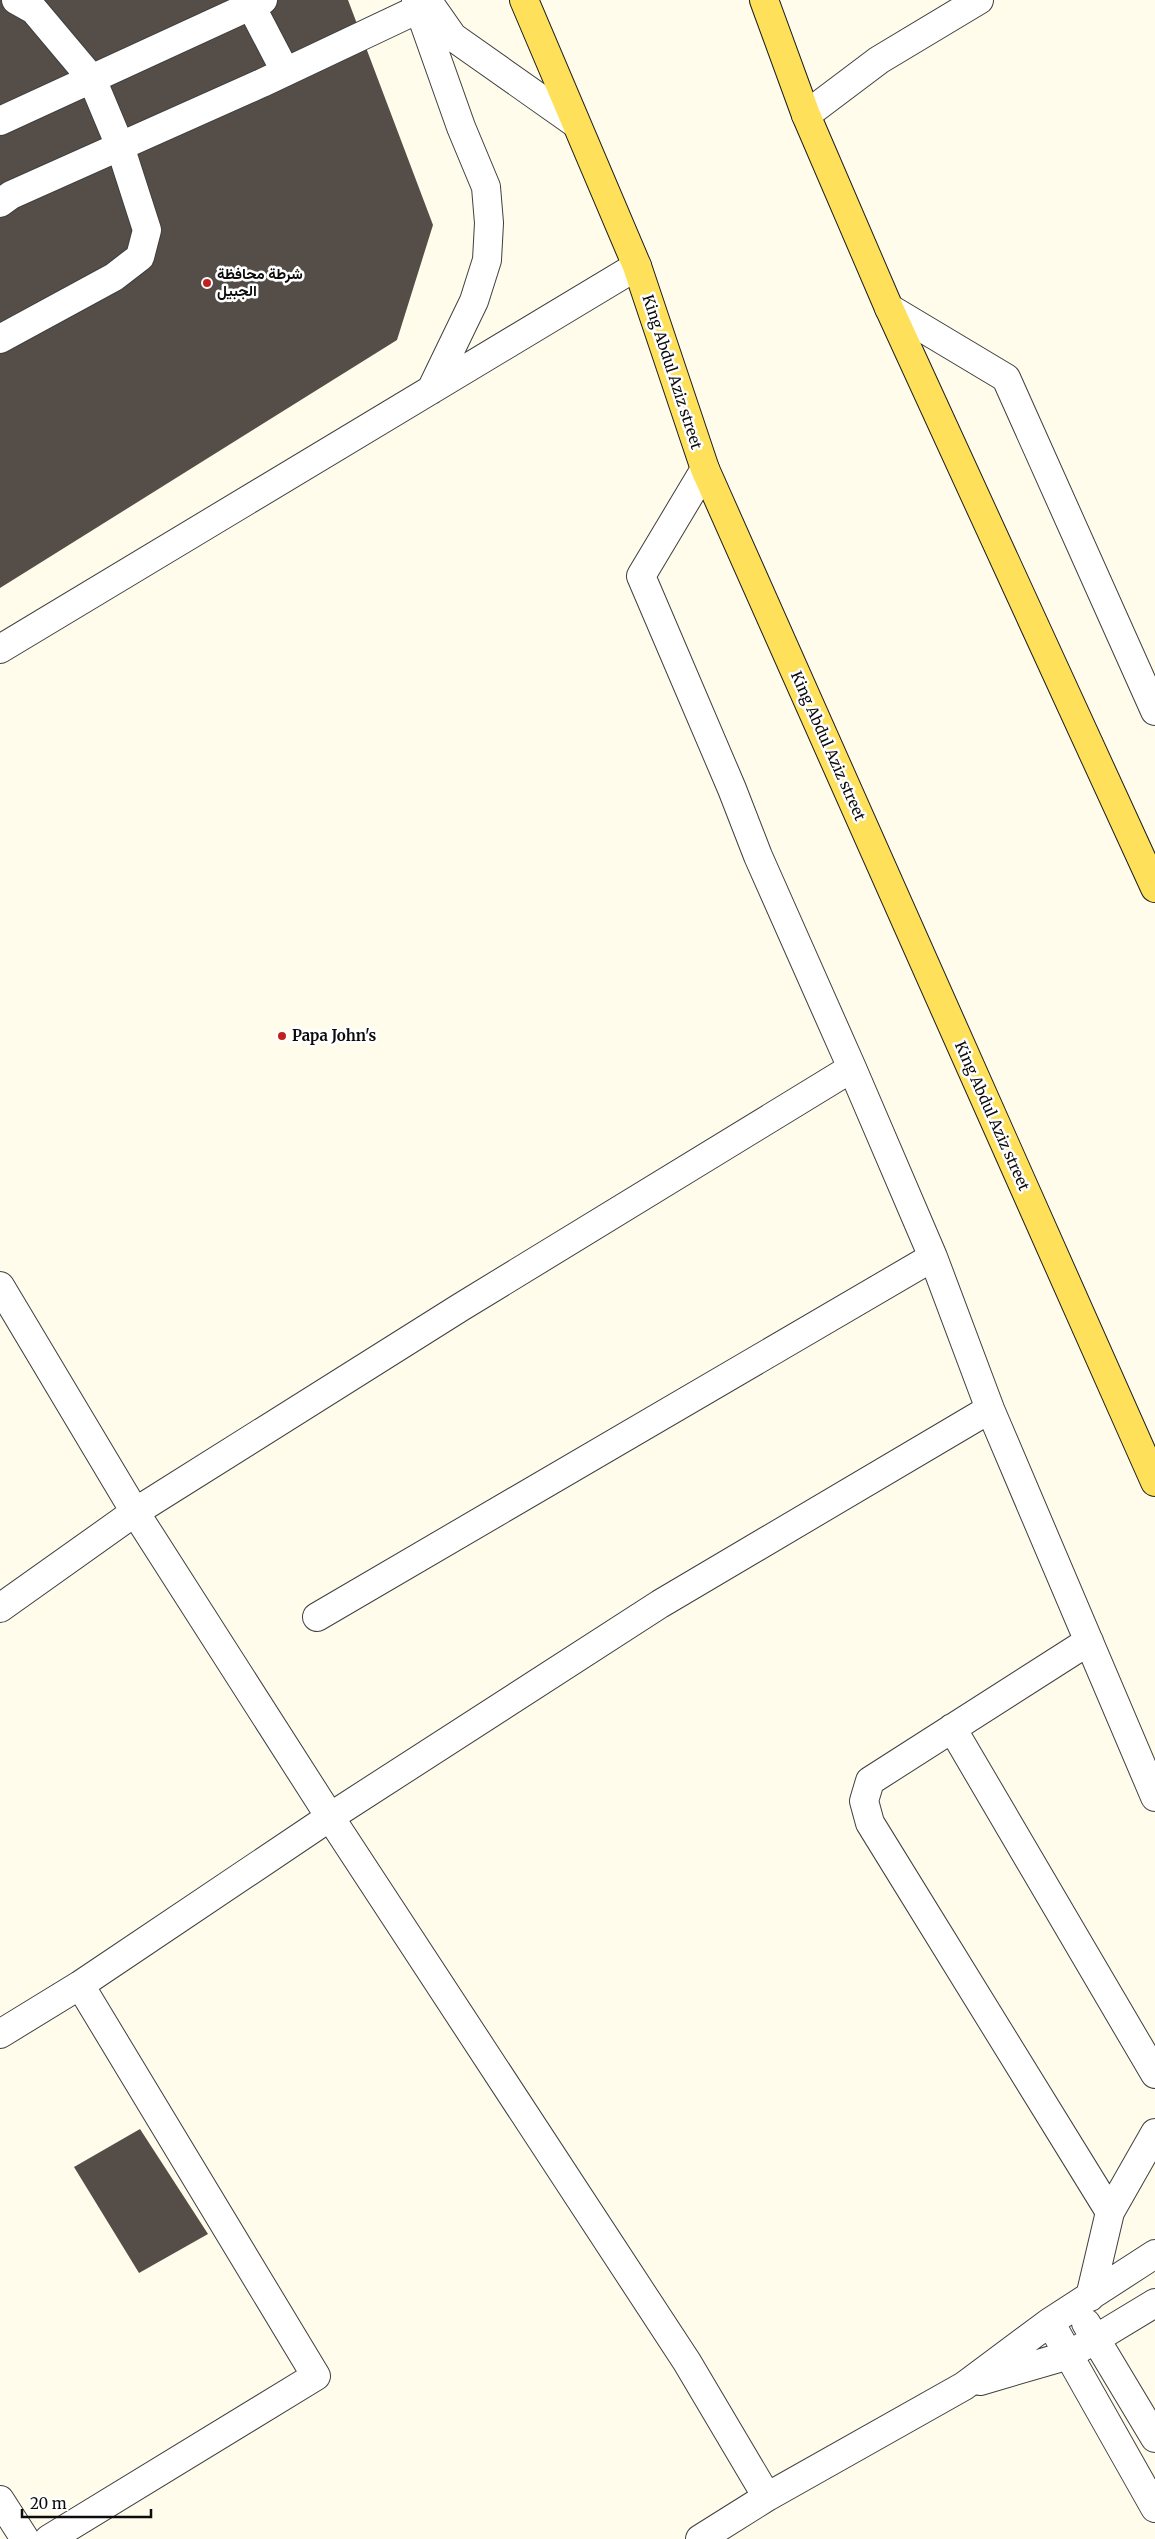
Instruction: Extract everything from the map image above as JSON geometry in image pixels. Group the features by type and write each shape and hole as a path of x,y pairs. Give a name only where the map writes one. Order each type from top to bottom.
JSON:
{"main road":[{"name":"King Abdul Aziz street","path":"524,0 637,266 705,469 1155,1482"},
{"path":"764,0 806,115 890,308 1155,888"}],"street":[{"path":"0,339 114,277 140,257 147,230 120,146 92,79 34,10 16,0"},
{"path":"806,115 879,60 979,0"},
{"path":"0,121 254,2 285,71"},
{"path":"423,3 453,37 575,123"},
{"path":"0,203 11,195 285,71 423,3"},
{"path":"423,3 461,127 486,188 489,222 487,260 474,300 431,390"},
{"path":"0,649 637,266"},
{"path":"890,308 1006,378 1155,711"},
{"path":"705,469 641,576 732,789 758,856 933,1257 990,1409 1155,1797"},
{"path":"0,1608 134,1512 461,1307 852,1068"},
{"path":"317,1616 933,1257"},
{"path":"0,1286 134,1512 330,1817 687,2362 767,2497"},
{"path":"0,2034 80,1985 330,1817 660,1604 990,1409"},
{"path":"1089,1642 870,1781 864,1801 870,1822 1110,2212"},
{"path":"952,1728 1155,2074"},
{"path":"49,2539 316,2376 80,1985"},
{"path":"1155,2133 1110,2212 1083,2302 1096,2339 1155,2438"},
{"path":"700,2539 767,2497 964,2386 1050,2322 1155,2254"},
{"path":"964,2386 1069,2355 1155,2303"},
{"path":"1050,2322 1155,2508"},
{"path":"0,2500 25,2539"}],"building":[{"name":"شرطة محافظة الجبيل","path":"0,0 348,0 433,225 397,340 0,588"},
{"path":"140,2129 208,2234 139,2273 74,2167"}],"place":[{"name":"شرطة محافظة الجبيل","path":"207,283"},
{"name":"Papa John's","path":"282,1036"}]}
